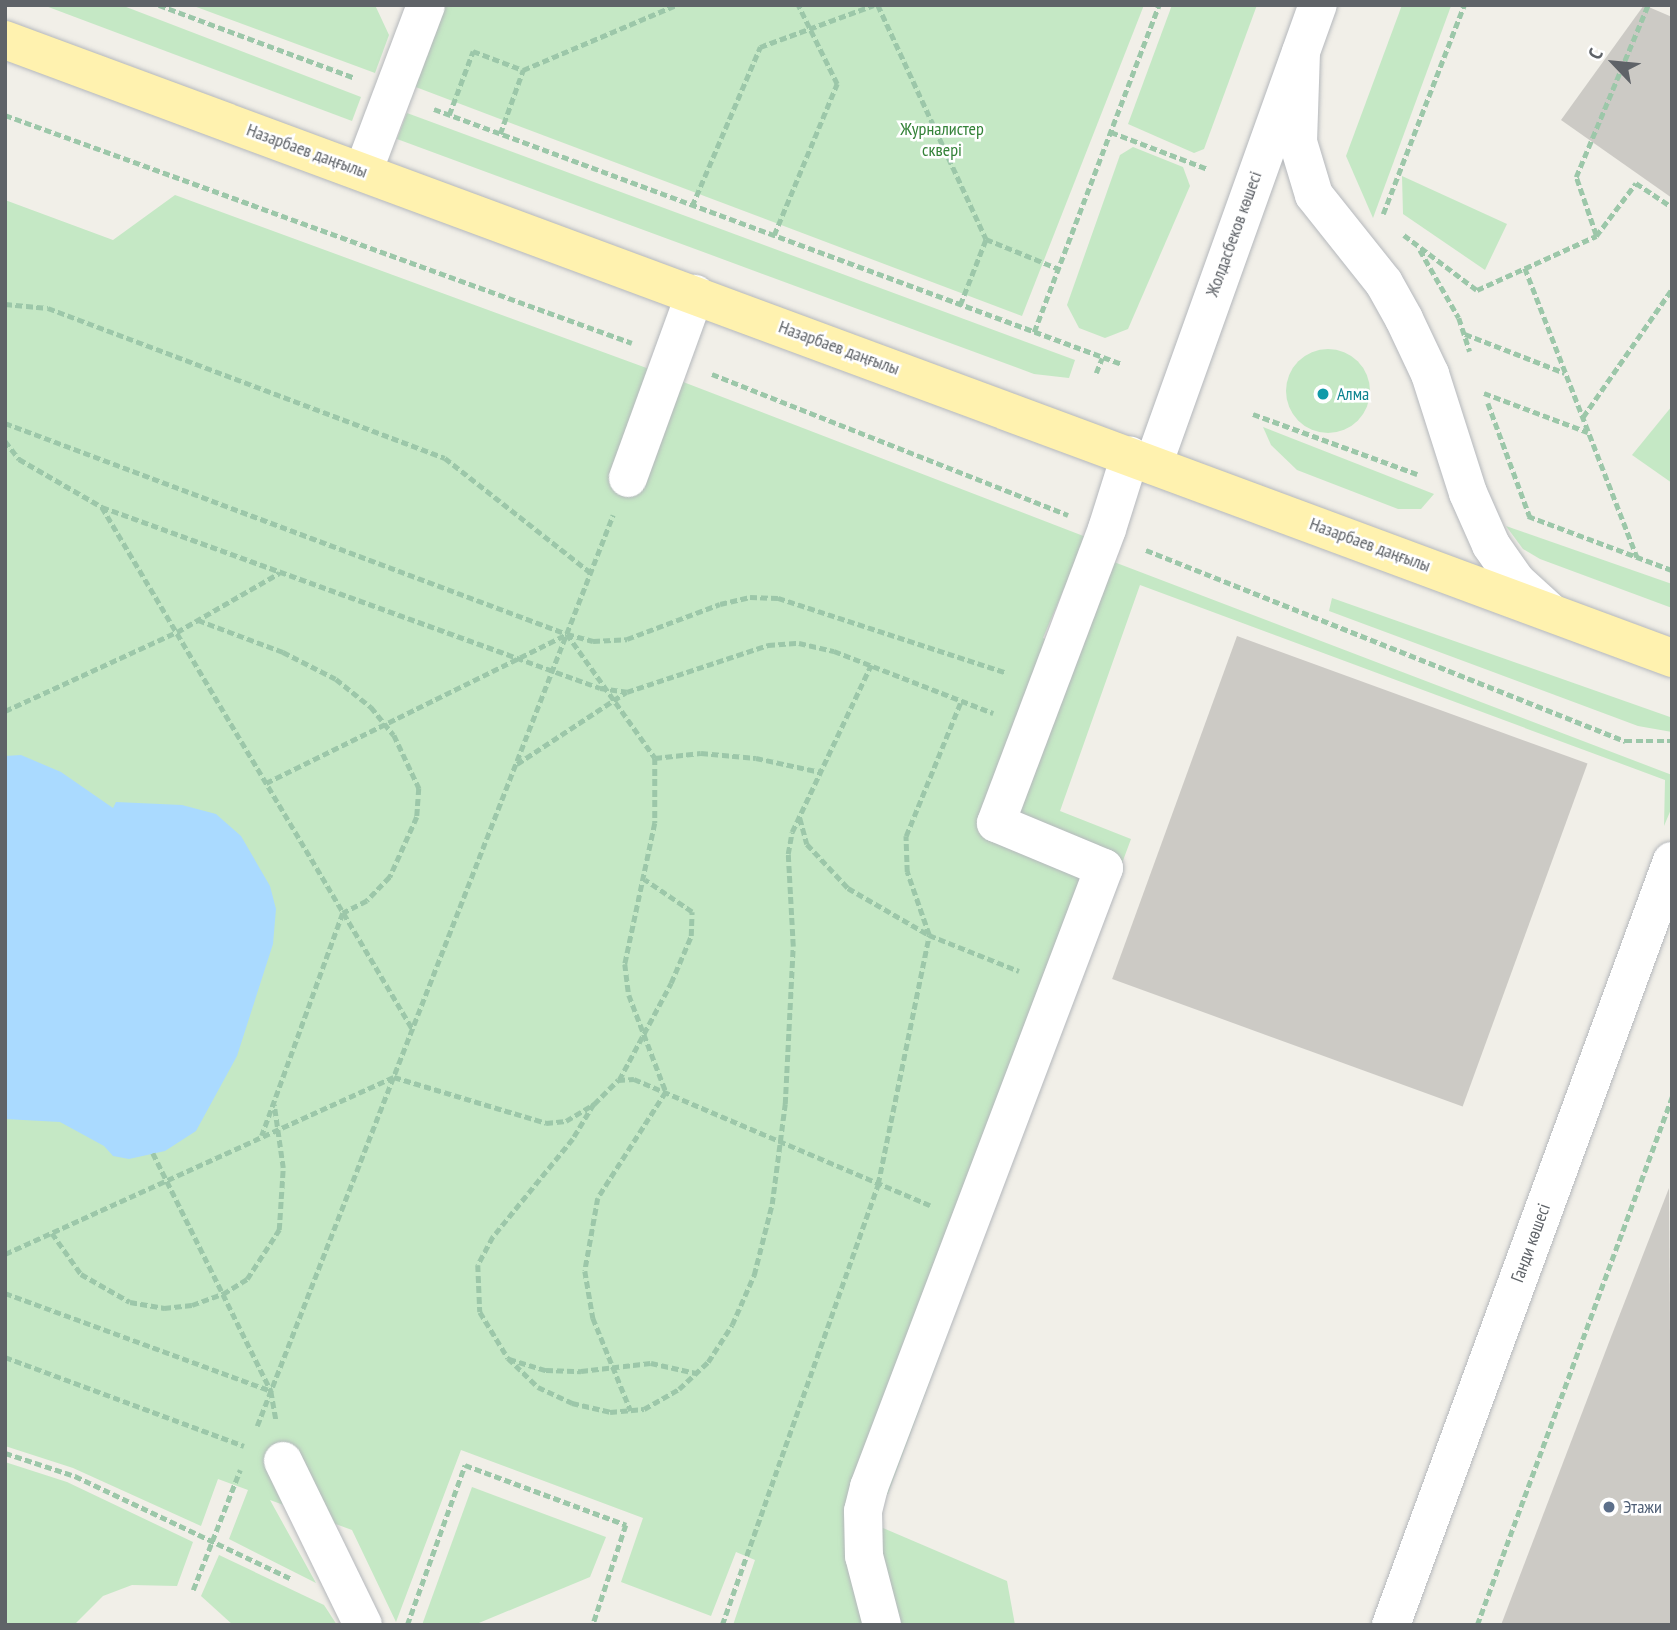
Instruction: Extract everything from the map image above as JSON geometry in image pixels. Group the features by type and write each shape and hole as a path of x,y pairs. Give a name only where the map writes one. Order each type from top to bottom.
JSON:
{"main road":[{"name":"Назарбаев даңғылы","path":"5,40 1672,657"}],"street":[{"path":"363,172 426,5"},
{"name":"Жолдасбеков көшесі","path":"1059,987 1104,868 996,823 1107,529 1142,460 1318,5"},
{"path":"1301,52 1298,142 1314,195 1384,282 1404,319 1430,374 1468,493 1491,545 1516,581 1550,612"},
{"path":"628,478 695,294"},
{"name":"Ганди көшесі","path":"1391,1625 1672,861"},
{"path":"882,1625 864,1556 863,1511 1059,987"},
{"path":"266,1454 358,1616"}],"path":[{"path":"159,5 369,83"},
{"path":"449,115 473,51 523,71 676,5"},
{"path":"774,235 837,84 798,5"},
{"path":"692,206 760,47 876,5 986,239 1059,269"},
{"path":"1034,332 1159,5"},
{"path":"1388,223 1381,218 1464,5"},
{"path":"1596,236 1576,177 1648,5"},
{"path":"500,134 523,71"},
{"path":"429,107 1122,364"},
{"path":"5,115 673,358 1107,529 1123,541 1625,741 1672,741"},
{"path":"1111,132 1208,169"},
{"path":"1395,229 1477,290 1596,236 1636,183 1672,207"},
{"path":"960,305 986,239"},
{"path":"1525,268 1637,557"},
{"path":"1583,417 1672,289"},
{"path":"5,304 48,308 445,458 591,573"},
{"path":"1465,334 1566,373"},
{"path":"1096,373 1102,358"},
{"path":"1485,393 1588,432"},
{"path":"1254,414 1429,478"},
{"path":"5,422 567,634 593,640 628,639 720,604 750,597 778,598 1048,686"},
{"path":"5,441 19,459 102,507 551,673 605,689 627,692"},
{"path":"193,1590 213,1541 266,1454 271,1391 628,478"},
{"path":"102,507 412,1029"},
{"path":"1519,513 1672,570"},
{"path":"5,711 177,632 280,573"},
{"path":"198,620 283,652 336,679 385,724 419,788 417,817 390,877 367,901 343,913 262,1137"},
{"path":"266,783 567,634"},
{"path":"567,634 655,758 655,823 625,964 629,995 666,1093"},
{"path":"516,765 627,692 768,645 799,643 871,665 1032,728"},
{"path":"594,1104 573,1139 493,1237 478,1265 480,1312 508,1358 538,1387 572,1403 610,1412 644,1409 679,1390 696,1373 732,1325 754,1275 772,1204 780,1145 793,946 788,854 799,816 871,665"},
{"path":"722,1625 878,1184 929,935 907,873 906,836 961,701"},
{"path":"655,758 701,753 756,758 820,772"},
{"path":"799,816 807,844 824,866 848,888 929,935 1059,987"},
{"path":"5,1254 394,1077 546,1123 566,1121 594,1104 618,1080 644,1034 691,936 692,912 645,880"},
{"path":"618,1080 634,1079 780,1145 970,1221"},
{"path":"631,1410 593,1318 585,1271 588,1235 608,1178 666,1093"},
{"path":"1477,1625 1672,1097"},
{"path":"52,1233 81,1274 130,1302 164,1308 192,1305 223,1294 247,1279 279,1230 284,1203 274,1103"},
{"path":"153,1153 271,1391 266,1454"},
{"path":"5,1293 271,1391"},
{"path":"5,1357 266,1454"},
{"path":"508,1358 546,1370 581,1371 612,1365 650,1363 696,1373"},
{"path":"5,1453 75,1476 213,1541 358,1616"},
{"path":"407,1625 465,1465 626,1525 593,1625"}],"green space":[{"path":"43,5 121,5 361,97 352,121"},
{"path":"191,5 375,5 389,35 375,73"},
{"name":"Журналиcтер сквері","path":"443,5 1144,5 1022,316 413,86"},
{"path":"1172,5 1257,5 1204,149 1194,153 1128,124"},
{"path":"1402,5 1451,6 1373,218 1346,156"},
{"path":"407,113 1075,360 1069,378 1034,374 397,139"},
{"path":"1133,147 1183,167 1190,186 1128,329 1105,338 1079,328 1067,305 1120,155"},
{"path":"1402,176 1507,224 1485,270 1403,214"},
{"path":"175,195 652,370 1086,537 1043,638 1081,652 1114,562 1672,775 1672,807 1664,826 1665,780 1140,585 1060,811 1131,839 888,1494 856,1482 867,1625 733,1625 755,1560 736,1552 711,1616 621,1582 643,1518 461,1450 396,1622 352,1530 270,1500 316,1583 229,1539 248,1490 218,1479 201,1526 73,1468 5,1446 5,200 113,240"},
{"path":"1328,349 1351,356 1363,368 1370,391 1363,414 1351,426 1328,433 1305,426 1293,414 1286,391 1293,368 1305,356"},
{"path":"1672,406 1672,483 1632,455"},
{"path":"1263,427 1434,494 1421,509 1398,509 1297,470 1271,445"},
{"path":"1506,526 1672,584 1672,608 1540,559 1523,549"},
{"path":"1332,598 1670,717 1672,732 1638,726 1329,611"},
{"path":"5,1462 67,1482 193,1542 177,1586 132,1585 103,1596 74,1625 5,1625"},
{"path":"472,1487 606,1537 590,1577 474,1625 422,1625"},
{"path":"876,1525 1007,1581 1015,1625 897,1625"},
{"path":"219,1555 324,1605 337,1625 233,1625 201,1596"}],"water":[{"path":"21,755 61,772 113,808 116,802 182,805 216,814 241,836 270,886 276,909 273,944 237,1056 196,1131 165,1151 129,1159 113,1156 104,1146 60,1122 5,1119 5,756"}],"building":[{"path":"1644,5 1672,17 1672,198 1561,120"},
{"path":"1237,636 1588,764 1463,1107 1112,979"},
{"path":"1669,1188 1672,1625 1501,1625 1611,1337"}],"place":[{"name":"Алма","path":"1323,394"},
{"name":"Этажи","path":"1609,1507"}]}
